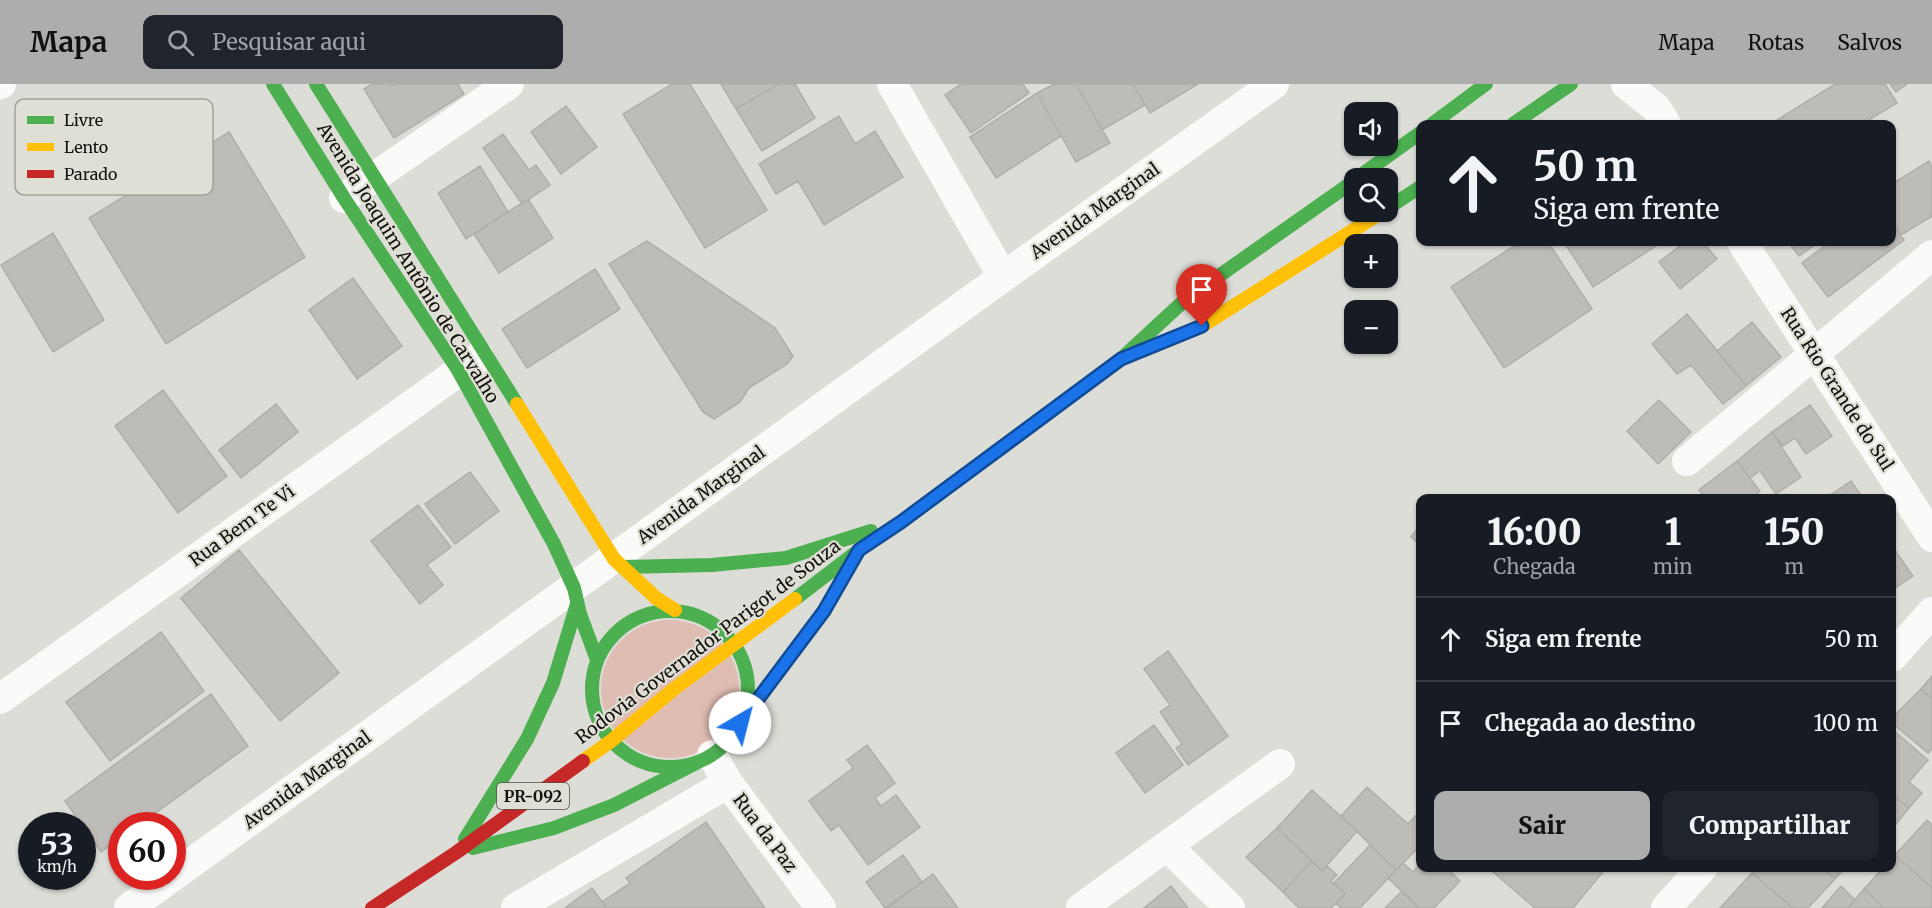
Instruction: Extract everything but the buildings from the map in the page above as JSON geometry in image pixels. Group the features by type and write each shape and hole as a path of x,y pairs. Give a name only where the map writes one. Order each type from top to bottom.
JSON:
{"main road":[{"name":"Avenida Joaquim Antônio de Carvalho","path":"273,84 344,198 458,370 554,544 576,596 597,660"},
{"name":"Avenida Joaquim Antônio de Carvalho","path":"316,84 484,353 619,563 656,598 675,610"},
{"path":"1437,120 1486,84"},
{"path":"1519,120 1571,84"},
{"name":"Rodovia Governador Parigot de Souza","path":"1372,168 1416,136"},
{"name":"Rodovia Governador Parigot de Souza","path":"372,908 457,852 611,741 674,689 859,550 901,522 1121,359 1186,299 1344,188"},
{"path":"1398,201 1416,190"},
{"name":"Rodovia Governador Parigot de Souza","path":"1121,359 1202,326 1366,222"},
{"path":"619,563 712,565 786,558 901,522"},
{"path":"457,852 554,828 614,805 704,759 728,741 824,611 859,550"},
{"path":"457,852 527,739 553,682 576,596"},
{"path":"704,759 673,767 650,765 629,756 611,741 596,716 591,688 597,660 609,639 628,622 650,612 675,610 709,621 735,645 746,670 747,697 740,723"}],"street":[{"path":"344,198 509,84"},
{"path":"892,84 1003,276"},
{"name":"Avenida Marginal","path":"129,908 576,596 1003,276 1274,84"},
{"path":"1626,84 1658,106"},
{"name":"Rua Rio Grande do Sul","path":"1745,246 1932,537"},
{"path":"1687,461 1932,255"},
{"name":"Rua Bem Te Vi","path":"0,699 484,353"},
{"path":"1896,652 1932,612"},
{"name":"Rua da Paz","path":"704,759 728,783 821,908"},
{"path":"1081,908 1281,764"},
{"path":"516,908 728,783"},
{"path":"1167,846 1230,908"},
{"path":"1666,908 1698,872"}],"shaded area":[{"path":"670,620 697,625 709,631 719,640 728,650 734,662 739,689 734,716 728,728 719,738 709,747 697,753 670,758 643,753 631,747 621,738 612,728 606,716 601,689 606,662 612,650 621,640 631,631 643,625"}],"traffic: fast":[{"path":"273,84 344,198 458,370 554,544 574,588 580,614 597,660"},
{"path":"316,84 517,404"},
{"path":"1437,120 1486,84"},
{"path":"1519,120 1571,84"},
{"path":"1371,168 1416,136"},
{"path":"795,599 1121,359 1186,299 1344,188"},
{"path":"1398,201 1416,190"},
{"path":"623,567 712,565 786,558 871,531"},
{"path":"740,723 824,611 852,562"},
{"path":"465,839 527,739 553,683 577,604"},
{"path":"670,611 700,617 725,634 742,659 748,689 742,719 725,744 700,761 670,767 640,761 615,744 598,719 592,689 598,659 615,634 640,617 670,611"},
{"path":"473,848 554,828 614,805 696,763"}],"traffic: slow":[{"path":"1139,352 1202,326 1366,222"},
{"path":"517,404 614,559 656,598 675,610"},
{"path":"583,761 674,689 795,599"}],"traffic: jam":[{"path":"372,908 457,852 583,761"}],"route":[{"path":"740,723 824,611 859,550 901,522 1121,359 1202,326"}]}
